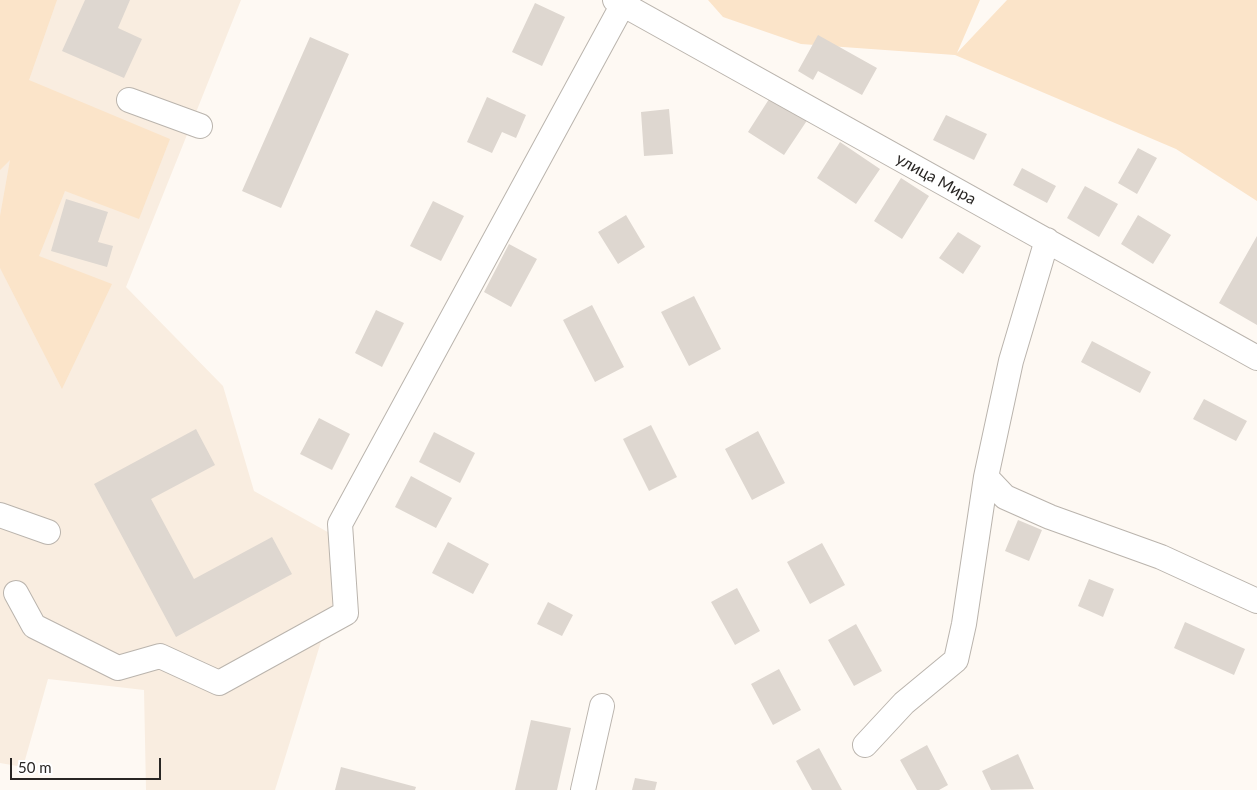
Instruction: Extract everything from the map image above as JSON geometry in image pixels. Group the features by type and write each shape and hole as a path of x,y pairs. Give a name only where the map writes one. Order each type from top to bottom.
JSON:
{"street":[{"name":"улица Мира","path":"619,2 1257,358"},
{"path":"16,593 34,626 118,668 160,656 219,683 346,613 340,524 619,2"},
{"path":"129,100 200,126"},
{"path":"865,745 904,704 956,660 964,624 986,477 1010,361 1047,240"},
{"path":"986,477 1005,497 1050,517 1161,556 1257,601"},
{"path":"0,515 48,532"},
{"path":"583,790 602,706"}],"shaded area":[{"path":"0,0 241,0 126,287 223,386 254,491 351,545 275,790 146,790 144,690 48,679 23,767 0,763"},
{"path":"0,0 57,0 29,80 170,139 139,219 65,191 39,256 112,284 62,389 0,268 0,216 10,160 0,170"},
{"path":"708,0 980,0 957,53 1007,0 1257,0 1257,201 1176,149 955,55 801,44 723,17"}],"building":[{"path":"85,0 130,0 118,28 142,39 124,78 62,51"},
{"path":"535,3 565,17 542,66 512,52"},
{"path":"818,35 877,68 862,95 818,71 813,80 798,71"},
{"path":"310,37 349,54 281,208 242,191"},
{"path":"771,96 808,119 784,155 748,132"},
{"path":"487,97 526,115 516,138 502,132 492,153 467,142"},
{"path":"669,109 673,154 644,156 641,112"},
{"path":"946,115 987,134 974,160 933,140"},
{"path":"840,142 880,169 856,204 817,178"},
{"path":"1138,148 1157,158 1137,194 1118,183"},
{"path":"1022,168 1056,186 1047,203 1013,185"},
{"path":"901,178 929,196 902,239 874,221"},
{"path":"1085,186 1118,204 1099,237 1067,218"},
{"path":"66,199 108,212 98,242 113,246 107,267 51,251"},
{"path":"433,201 464,216 441,261 410,246"},
{"path":"626,215 645,247 618,264 598,232"},
{"path":"1138,215 1171,235 1153,264 1121,244"},
{"path":"958,232 981,246 963,274 939,258"},
{"path":"1257,236 1257,325 1219,303"},
{"path":"509,244 537,259 511,307 484,292"},
{"path":"694,296 721,349 689,366 661,312"},
{"path":"592,305 624,367 595,382 563,320"},
{"path":"376,310 404,323 382,367 355,353"},
{"path":"1092,341 1151,372 1140,393 1081,362"},
{"path":"1204,399 1247,421 1236,441 1193,419"},
{"path":"319,418 350,434 332,470 300,454"},
{"path":"651,425 677,477 649,491 623,439"},
{"path":"196,429 215,465 151,499 194,579 272,537 292,574 176,637 94,484"},
{"path":"758,431 785,483 752,500 725,449"},
{"path":"434,432 475,453 460,483 419,462"},
{"path":"411,476 452,498 436,528 395,507"},
{"path":"1018,520 1042,530 1029,561 1005,551"},
{"path":"448,542 489,564 473,594 432,573"},
{"path":"822,543 845,585 810,604 787,562"},
{"path":"1089,579 1114,589 1103,617 1078,606"},
{"path":"737,588 760,631 735,645 711,602"},
{"path":"548,602 573,615 562,636 537,624"},
{"path":"1185,622 1245,649 1234,675 1174,648"},
{"path":"856,624 882,671 854,686 828,640"},
{"path":"779,669 801,710 773,725 751,684"},
{"path":"531,720 571,728 557,790 515,790"},
{"path":"927,745 948,785 939,790 917,790 900,760"},
{"path":"819,748 842,790 812,790 796,761"},
{"path":"1018,754 1034,789 991,790 982,771"},
{"path":"341,767 416,787 415,790 335,790"},
{"path":"635,778 657,782 655,790 632,790"}]}
